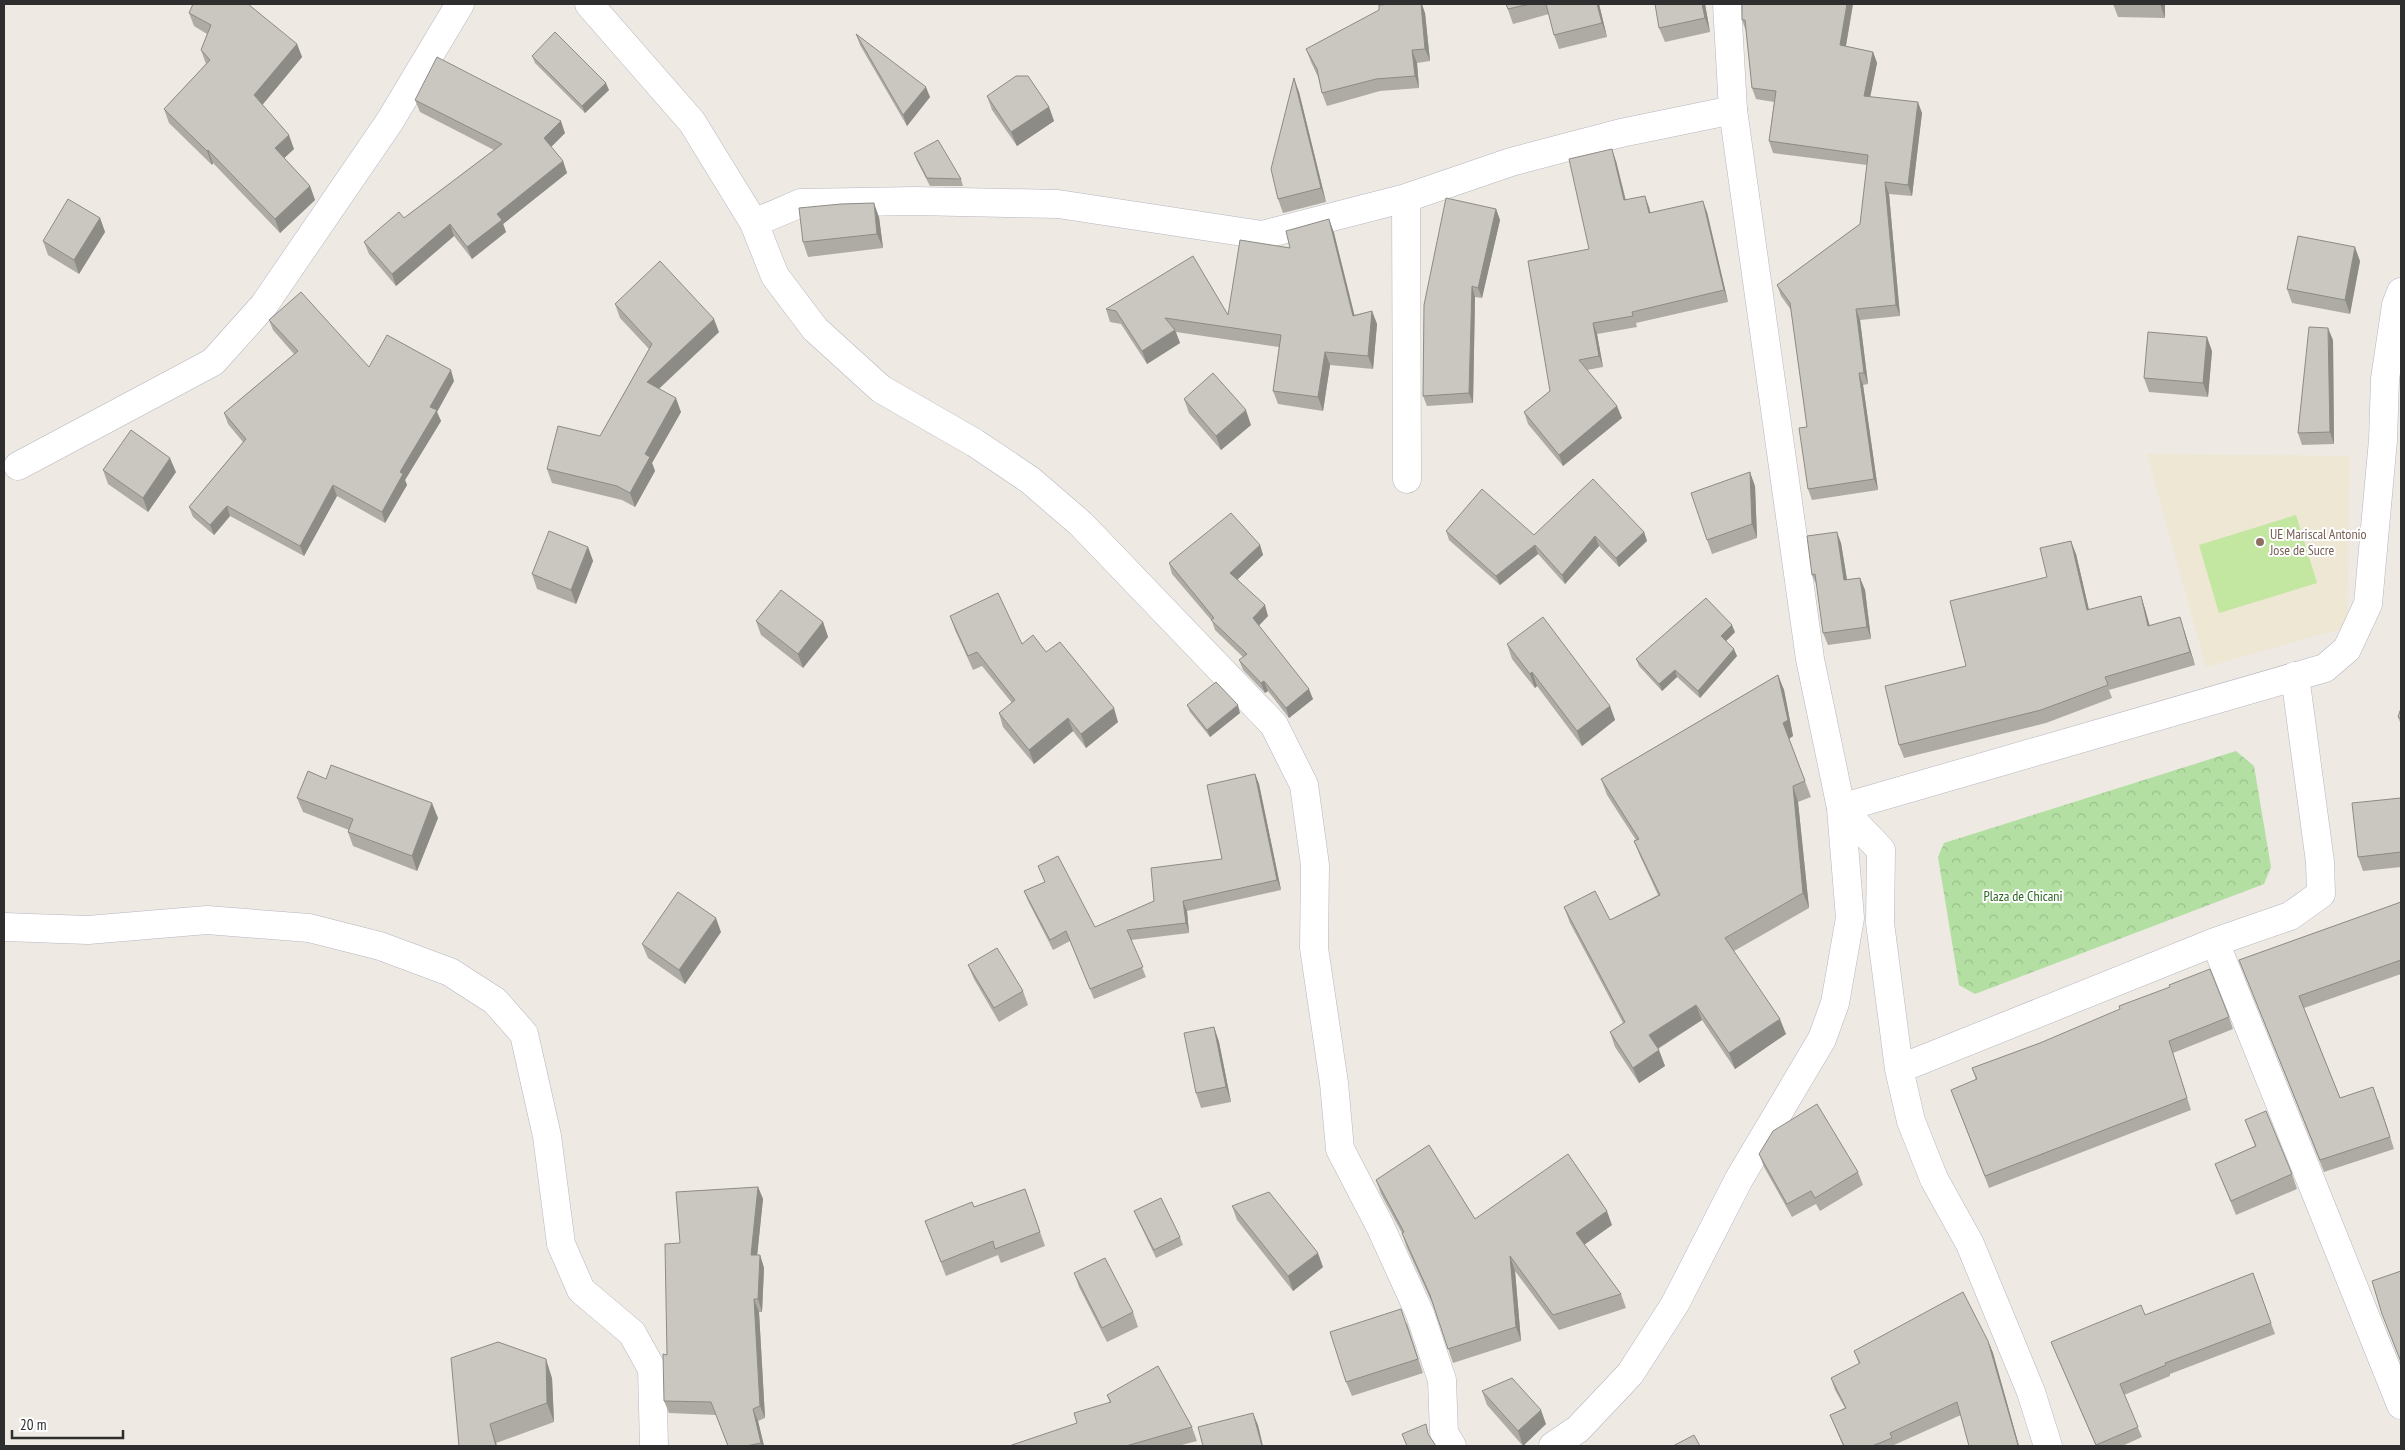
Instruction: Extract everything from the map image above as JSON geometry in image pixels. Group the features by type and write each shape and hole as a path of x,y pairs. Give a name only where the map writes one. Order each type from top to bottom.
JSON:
{"street":[{"path":"18,466 213,362 264,305 385,129 460,4"},
{"path":"588,4 692,122 754,223 775,276 816,329 881,389 975,442 1030,480 1094,538 1274,725 1304,785 1315,865 1314,948 1334,1083 1340,1149 1380,1226 1420,1314 1442,1380 1444,1433 1452,1446"},
{"path":"1553,1446 1578,1429 1630,1374 1675,1304 1739,1179 1822,1039 1834,1003 1850,918 1840,808 1810,659 1733,110 1727,4"},
{"path":"754,223 801,203 914,200 1058,204 1262,235 1406,198 1511,162 1621,133 1733,110"},
{"path":"1406,198 1407,479"},
{"path":"1840,808 2324,668 2347,649 2368,604 2383,440 2385,379 2396,304 2401,292"},
{"path":"1899,1069 2215,942 2290,916 2320,894 2320,862 2294,676"},
{"path":"1840,808 1880,850 1880,923 1899,1069 1911,1121 1934,1179 1970,1244 2031,1392 2048,1446"},
{"path":"4,927 88,930 207,920 309,928 380,946 450,972 495,1001 524,1034 546,1136 561,1244 581,1290 632,1333 652,1370 654,1446"},
{"path":"2215,942 2401,1405"}],"shaded area":[{"name":"UE Mariscal Antonio Jose de Sucre","path":"2147,454 2350,456 2347,627 2206,667"}],"green space":[{"path":"2296,515 2317,583 2219,613 2199,545"},
{"name":"Plaza de Chicani","path":"2236,751 2254,766 2271,867 2264,884 1975,994 1959,985 1938,857 1944,843"}],"building":[{"path":"193,4 248,4 297,44 254,95 289,135 275,148 310,186 275,219 208,150 164,109 210,60 201,50 211,25 189,13"},
{"path":"1421,4 1425,49 1412,50 1415,76 1376,79 1322,93 1317,69 1306,49 1379,10 1379,5"},
{"path":"1506,4 1530,4 1508,9"},
{"path":"1546,4 1597,4 1602,23 1554,35"},
{"path":"1655,4 1702,4 1705,18 1659,28"},
{"path":"1742,4 1847,4 1840,45 1873,52 1864,96 1918,102 1908,185 1885,182 1896,305 1856,309 1864,373 1859,373 1874,479 1808,489 1799,428 1807,427 1790,303 1777,285 1860,224 1868,155 1769,141 1776,91 1752,88 1745,20 1742,20"},
{"path":"555,32 606,83 582,106 532,56"},
{"path":"856,34 926,87 903,115"},
{"path":"437,57 561,121 544,138 563,161 497,214 502,220 467,247 450,224 392,274 364,242 399,212 404,218 502,144 415,100"},
{"path":"1016,76 1028,76 1049,107 1011,132 987,96"},
{"path":"1294,78 1321,188 1278,199 1271,169"},
{"path":"938,140 961,179 927,178 914,153"},
{"path":"1612,149 1624,200 1645,196 1649,213 1703,201 1724,290 1632,312 1633,316 1593,323 1599,356 1579,360 1617,406 1559,455 1524,412 1550,391 1528,261 1589,249 1569,159"},
{"path":"1446,198 1496,209 1478,288 1472,286 1469,393 1423,396 1424,305"},
{"path":"68,199 100,218 74,260 43,241"},
{"path":"874,203 877,234 803,242 799,208"},
{"path":"1329,219 1353,316 1372,311 1368,356 1325,352 1318,397 1273,391 1281,335 1165,318 1175,330 1142,351 1116,311 1106,309 1193,256 1228,315 1240,240 1290,248 1286,231"},
{"path":"2298,236 2355,247 2345,300 2287,289"},
{"path":"660,261 714,319 647,382 676,398 645,454 650,457 630,493 617,486 547,469 558,426 600,436 652,344 615,304"},
{"path":"301,292 369,367 387,335 451,370 430,407 437,410 400,472 403,474 382,512 333,485 300,546 227,506 210,525 189,507 246,439 224,413 298,351 269,320"},
{"path":"2309,327 2328,328 2330,432 2298,433"},
{"path":"2148,332 2207,337 2203,383 2144,378"},
{"path":"1213,373 1246,410 1216,436 1184,399"},
{"path":"131,430 170,458 143,498 103,470"},
{"path":"1750,472 1752,524 1707,540 1691,493"},
{"path":"1593,479 1644,532 1616,558 1595,536 1562,575 1535,545 1496,576 1446,531 1482,489 1534,535"},
{"path":"1231,513 1260,545 1230,573 1265,605 1253,618 1309,689 1286,708 1264,681 1261,683 1239,660 1247,654 1211,620 1214,618 1169,563"},
{"path":"549,531 588,547 571,590 532,574"},
{"path":"1837,532 1844,580 1860,578 1867,627 1823,633 1815,574 1812,575 1807,536"},
{"path":"2071,541 2087,610 2141,596 2148,626 2180,617 2190,652 2105,677 2108,685 2041,710 1899,745 1885,686 1966,666 1950,601 2047,577 2040,548"},
{"path":"781,590 823,622 798,654 756,621"},
{"path":"998,593 1022,644 1033,635 1046,652 1060,642 1114,708 1081,734 1068,718 1029,750 999,713 1015,700 977,652 968,656 950,616"},
{"path":"1706,598 1732,625 1721,636 1734,649 1698,691 1675,670 1659,684 1636,659"},
{"path":"1543,617 1610,706 1577,731 1532,672 1530,674 1507,644"},
{"path":"1778,675 1788,720 1783,723 1805,781 1793,786 1803,893 1725,938 1780,1019 1729,1053 1696,1005 1649,1035 1659,1050 1633,1068 1610,1032 1625,1022 1564,907 1595,891 1610,920 1660,895 1634,841 1639,839 1601,779"},
{"path":"1216,682 1238,705 1207,730 1187,705"},
{"path":"331,765 432,803 412,856 348,832 353,819 297,798 308,771 326,779"},
{"path":"1255,774 1277,880 1183,901 1186,923 1127,930 1143,967 1090,989 1066,931 1050,940 1024,891 1045,882 1038,866 1058,856 1095,927 1154,901 1151,868 1222,859 1207,785"},
{"path":"2401,798 2401,852 2358,857 2352,803"},
{"path":"678,892 716,918 679,970 642,944"},
{"path":"2401,902 2401,960 2299,996 2340,1098 2373,1087 2390,1137 2320,1160 2239,960"},
{"path":"997,948 1023,991 994,1008 968,965"},
{"path":"2210,969 2229,1017 2169,1041 2187,1098 1985,1176 1951,1090 1977,1079 1972,1068 2040,1043 2120,1009 2119,1006 2170,987 2169,985"},
{"path":"1214,1027 1226,1087 1196,1093 1184,1033"},
{"path":"1817,1104 1858,1172 1815,1198 1811,1191 1787,1204 1759,1154 1773,1131"},
{"path":"2266,1111 2292,1174 2231,1201 2215,1164 2256,1146 2245,1120"},
{"path":"1429,1145 1475,1219 1568,1154 1607,1211 1576,1233 1621,1294 1553,1315 1510,1256 1516,1327 1448,1349 1430,1295 1402,1233 1404,1232 1376,1180"},
{"path":"758,1187 751,1255 760,1255 758,1299 754,1299 760,1406 753,1409 761,1443 746,1446 728,1446 711,1402 664,1401 663,1354 667,1355 665,1244 680,1243 676,1192"},
{"path":"1025,1189 1040,1232 995,1249 993,1241 941,1262 925,1221 972,1202 974,1207"},
{"path":"1269,1192 1318,1253 1288,1276 1232,1206"},
{"path":"1161,1198 1180,1237 1154,1250 1134,1211"},
{"path":"1105,1258 1133,1312 1102,1328 1074,1273"},
{"path":"2401,1271 2401,1362 2382,1314 2372,1281"},
{"path":"2253,1273 2271,1323 2165,1363 2166,1365 2120,1384 2138,1427 2096,1445 2051,1342 2141,1305 2145,1315"},
{"path":"1963,1292 1988,1341 2018,1445 1969,1446 1957,1402 1890,1433 1892,1438 1872,1446 1844,1446 1830,1415 1846,1408 1831,1378 1860,1363 1854,1351"},
{"path":"1401,1309 1418,1359 1346,1382 1330,1332"},
{"path":"498,1342 546,1359 547,1403 490,1424 496,1446 459,1446 451,1358"},
{"path":"1158,1366 1192,1427 1126,1446 1009,1446 1077,1423 1074,1413 1111,1402 1107,1395"},
{"path":"1512,1378 1541,1410 1518,1431 1482,1391"},
{"path":"1253,1413 1262,1446 1203,1446 1198,1427"},
{"path":"1426,1424 1428,1434 1436,1446 1407,1446 1402,1434"},
{"path":"1694,1435 1700,1446 1673,1446"}],"place":[{"name":"UE Mariscal Antonio Jose de Sucre","path":"2260,542"}]}
